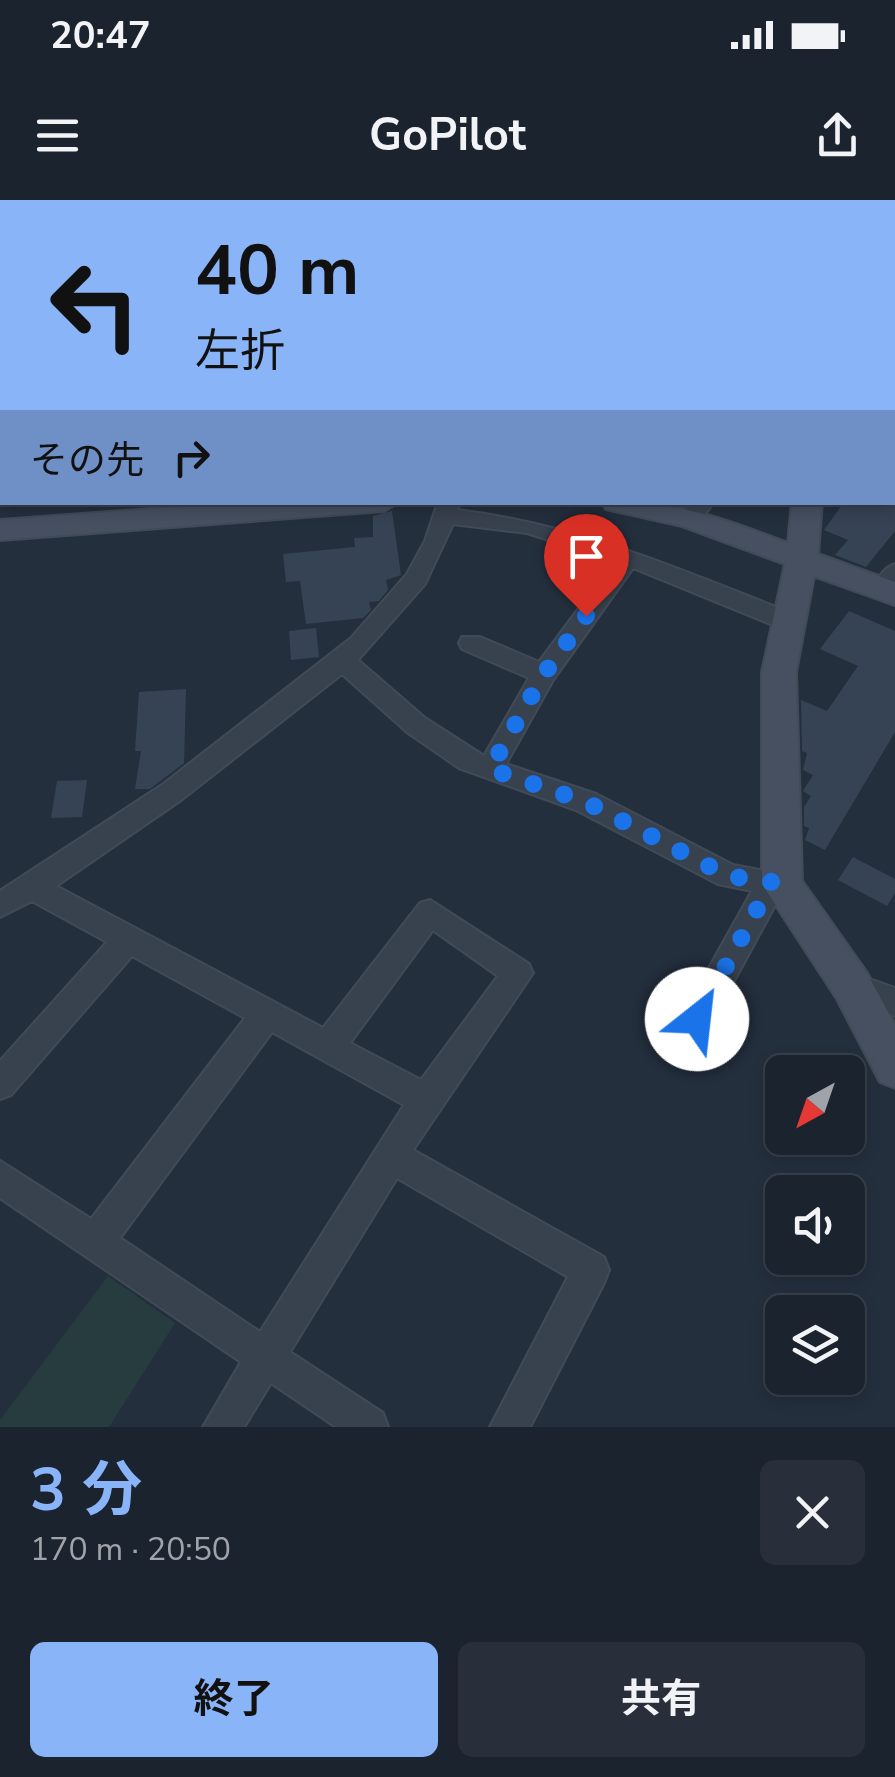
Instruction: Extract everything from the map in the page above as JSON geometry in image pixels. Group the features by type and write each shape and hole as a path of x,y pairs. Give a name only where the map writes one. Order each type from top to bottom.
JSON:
{"street":[{"path":"0,530 343,505"},
{"path":"647,505 696,510 802,556 891,585"},
{"path":"697,1019 777,883 776,726 787,622 802,556 807,505"},
{"path":"0,906 130,824 344,662 399,600 437,541 448,509 529,526 629,558 787,622"},
{"path":"490,769 544,674 629,558"},
{"path":"472,643 544,674"},
{"path":"344,662 416,725 468,761 586,802 728,876 777,883 852,986 895,1068"},
{"path":"32,887 426,1100"},
{"path":"222,1427 426,1100 518,973 430,912 328,1047"},
{"path":"0,1084 128,939"},
{"path":"852,986 895,1002"},
{"path":"96,1242 267,1014"},
{"path":"390,1156 590,1270 509,1427"},
{"path":"0,1178 369,1427"}],"green space":[{"path":"108,1276 175,1323 109,1427 0,1427 0,1420"}],"building":[{"path":"842,505 895,505 895,531 866,567 835,555 848,540 824,530"},
{"path":"392,511 401,575 386,580 388,590 379,601 369,602 371,610 363,618 306,624 300,581 286,582 283,554 355,547 354,538 373,537 373,516"},
{"path":"849,611 895,631 895,732 825,850 805,840 809,828 804,826 804,807 811,796 803,791 813,775 803,770 807,753 802,751 801,700 827,711 858,666 820,649"},
{"path":"316,628 319,657 291,660 289,631"},
{"path":"186,689 184,763 150,789 135,789 141,751 135,751 139,692"},
{"path":"87,780 82,817 51,818 57,781"},
{"path":"853,857 895,879 895,893 887,906 838,880"}],"route":[{"path":"586,616 544,674 490,769 586,802 728,876 772,882 697,1019"}]}
